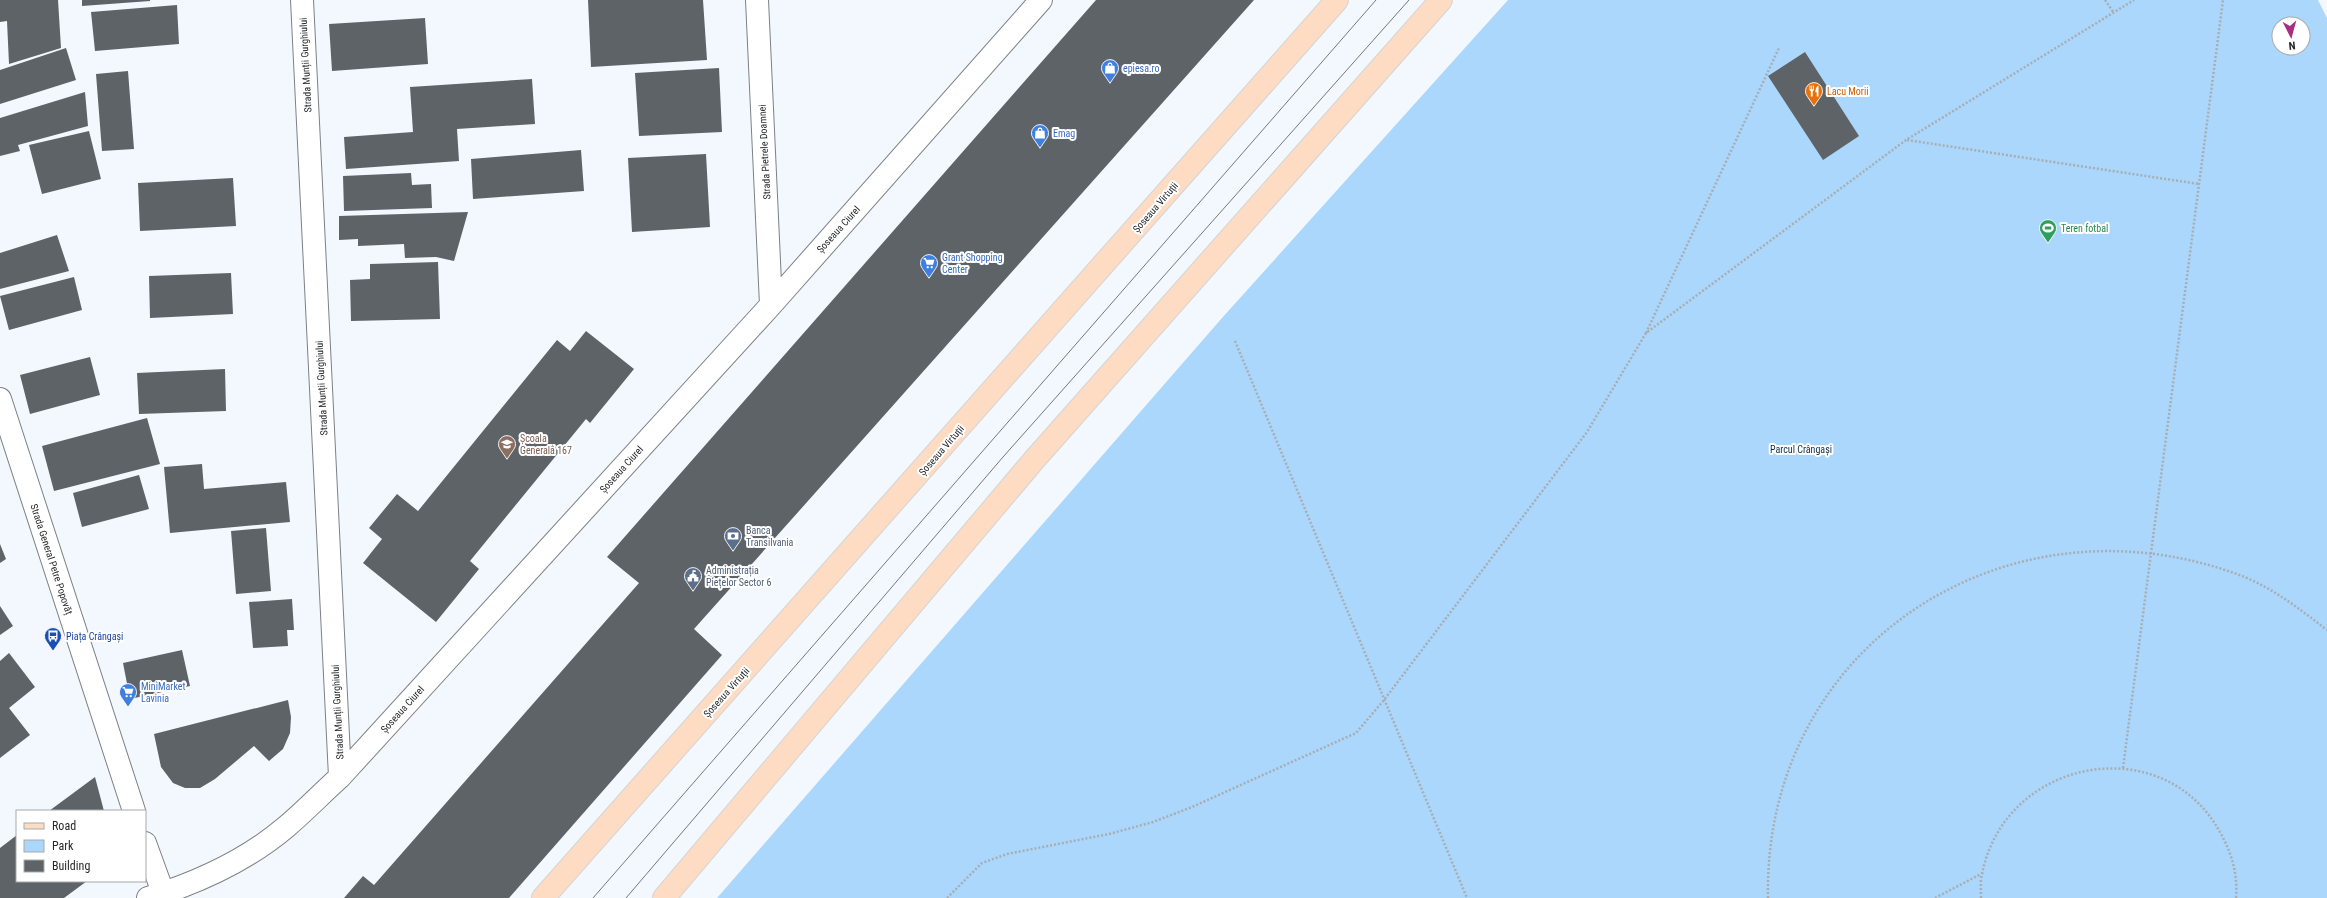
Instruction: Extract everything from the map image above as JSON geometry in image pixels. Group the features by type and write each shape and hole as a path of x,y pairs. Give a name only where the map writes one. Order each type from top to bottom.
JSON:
{"main road":[{"name":"Șoseaua Virtuții","path":"543,898 1337,0"},
{"path":"664,898 1034,460 1441,0"}],"street":[{"name":"Strada Munții Gurghiului","path":"302,0 340,777"},
{"name":"Strada Pietrele Doamnei","path":"757,0 771,305"},
{"name":"Șoseaua Ciurel","path":"159,896 213,873 250,853 285,827 340,777 771,305 1041,0"},
{"name":"Strada General Petre Popovăț","path":"0,399 134,810"},
{"path":"146,847 159,896"}],"path":[{"path":"2105,0 2114,13"},
{"path":"1646,333 1906,140 2134,0"},
{"path":"2123,768 2223,0"},
{"path":"947,898 982,863 1007,854 1109,834 1153,822 1192,807 1356,733 1384,700 1586,432 1646,333 1779,48"},
{"path":"1906,140 2199,184"},
{"path":"1234,341 1467,898"},
{"path":"1768,898 1770,844 1775,814 1783,784 1799,744 1813,718 1836,685 1867,648 1886,629 1915,609 1969,578 2006,566 2043,557 2074,553 2151,554 2192,561 2234,573 2278,593 2327,630"},
{"path":"1981,898 1982,874 1994,838 2017,806 2048,783 2084,770 2123,768 2158,777 2184,792 2190,796 2215,823 2231,852 2238,886 2236,898"},
{"path":"1935,898 1982,874"}],"green space":[{"name":"Parcul Crângași","path":"1508,0 2318,0 2327,18 2327,898 717,898 1222,318"}],"building":[{"path":"0,0 58,0 61,48 9,64 7,21 0,22"},
{"path":"82,0 150,0 150,1 82,6"},
{"path":"588,0 703,0 707,60 591,67"},
{"name":"Grant Shopping Center","path":"1096,0 1254,0 694,629 722,655 509,898 344,898 363,876 374,885 639,583 607,557"},
{"path":"177,5 179,44 95,51 91,12"},
{"path":"425,18 428,64 332,71 329,24"},
{"path":"66,48 76,80 0,104 0,70"},
{"name":"Lacu Morii","path":"1805,52 1859,136 1823,160 1768,76"},
{"path":"719,68 722,132 639,136 635,73"},
{"path":"128,71 134,149 102,151 96,74"},
{"path":"532,79 535,124 457,129 459,161 346,169 344,137 413,132 410,87"},
{"path":"85,92 88,126 18,145 20,151 0,156 0,118"},
{"path":"89,131 101,179 42,194 29,145"},
{"path":"581,150 584,191 473,199 471,159"},
{"path":"706,154 710,227 632,232 628,158"},
{"path":"411,173 412,185 431,184 432,208 344,211 343,176"},
{"path":"233,178 236,226 140,231 138,183"},
{"path":"468,212 454,261 436,257 405,258 404,244 358,246 358,239 339,240 339,216"},
{"path":"57,235 69,271 0,289 0,253"},
{"path":"438,262 440,319 351,321 350,280 370,279 370,264"},
{"path":"231,273 233,314 150,318 149,276"},
{"path":"74,277 82,310 9,330 0,296"},
{"name":"Școala Generală 167","path":"586,331 634,369 590,423 586,419 470,561 479,569 436,622 363,563 382,539 369,528 397,494 418,511 557,340 570,351"},
{"path":"90,357 100,395 30,414 20,375"},
{"path":"225,369 226,411 139,414 137,373"},
{"path":"147,418 160,464 54,491 42,446"},
{"path":"202,464 204,489 286,482 290,522 170,533 164,467"},
{"path":"139,475 149,509 82,527 73,493"},
{"path":"266,528 271,591 236,594 231,531"},
{"path":"0,544 6,559 0,563"},
{"path":"292,599 294,630 287,630 288,646 253,648 249,602"},
{"path":"0,606 13,626 0,635"},
{"path":"182,650 190,686 130,699 123,663"},
{"path":"9,653 35,687 9,708 30,735 0,758 0,661"},
{"path":"288,700 291,717 290,733 283,749 269,761 254,746 215,779 200,788 185,788 173,783 161,767 154,734"},
{"path":"95,777 104,810 50,810"},
{"path":"16,836 16,882 86,882 64,898 0,898 0,848"}],"tram line":[{"path":"593,898 1376,0"},
{"path":"626,898 1003,457 1409,0"}],"place":[{"name":"epiesa.ro","path":"1110,83"},
{"name":"Lacu Morii","path":"1814,106"},
{"name":"Emag","path":"1040,148"},
{"name":"Teren fotbal","path":"2048,243"},
{"name":"Grant Shopping Center","path":"929,278"},
{"name":"Școala Generală 167","path":"507,459"},
{"name":"Banca Transilvania","path":"733,551"},
{"name":"Administrația Piețelor Sector 6","path":"693,591"},
{"name":"Piața Crângași","path":"53,651"},
{"name":"MiniMarket Lavinia","path":"128,707"}]}
